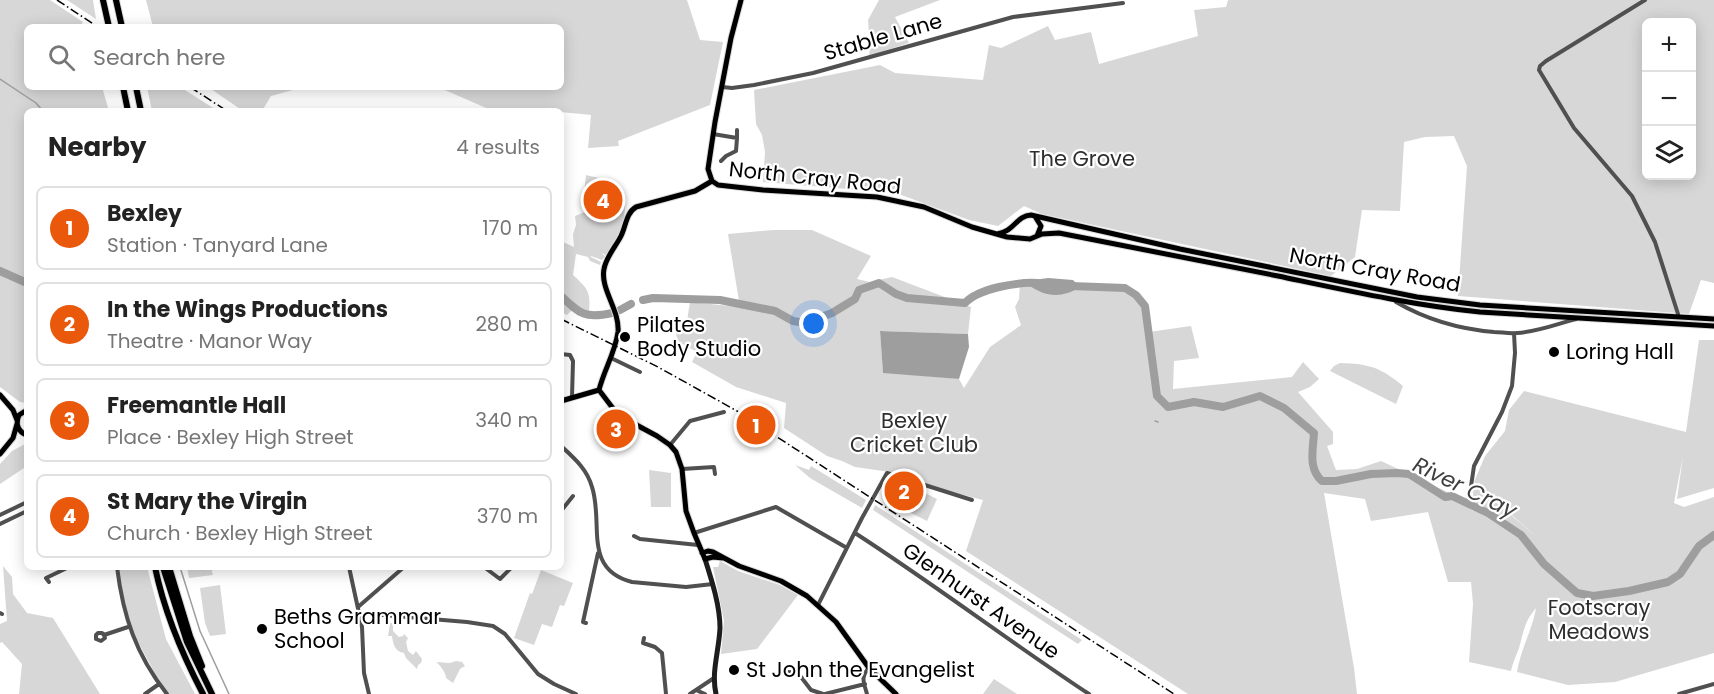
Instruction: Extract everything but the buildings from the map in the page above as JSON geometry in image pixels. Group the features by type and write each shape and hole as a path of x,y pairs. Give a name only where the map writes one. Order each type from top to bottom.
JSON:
{"highway":[{"path":"103,0 108,24"},
{"path":"116,0 121,24"},
{"path":"124,90 127,108"},
{"path":"137,90 140,108"},
{"path":"156,570 180,645 202,694"},
{"path":"164,570 184,634 214,694"},
{"path":"170,570 190,636 214,694"}],"main road":[{"path":"712,181 708,169 713,134 741,0"},
{"name":"North Cray Road","path":"611,358 618,330 603,269 622,235 632,210 695,191 712,181 718,185 763,190 886,199 924,207 995,234 1022,237"},
{"path":"995,234 1003,233 1022,216 1027,215 1035,216 1041,226 1036,237 1027,239 1022,237 1017,232 1018,221"},
{"name":"North Cray Road","path":"1035,216 1180,249 1417,297 1480,305 1714,319"},
{"name":"North Cray Road","path":"1036,237 1042,234 1059,233 1394,300 1480,312 1714,326"},
{"path":"599,390 611,358"},
{"path":"564,400 599,390"},
{"path":"599,390 618,415 657,436 670,445 679,457 685,504 698,545 704,556 720,621 714,678 716,694"},
{"path":"0,394 14,412 20,431 24,434"},
{"path":"7,401 24,410"},
{"path":"0,454 13,438 20,415 24,412"},
{"path":"6,447 24,436"},
{"path":"704,556 723,558 786,583 818,605 843,630 869,668 896,694"}],"street":[{"path":"1645,0 1546,62 1540,66 1539,70 1574,128 1632,196 1655,242 1679,317"},
{"name":"Stable Lane","path":"722,87 754,85 824,70 1013,16 1123,3"},
{"path":"721,161 736,151 737,130"},
{"path":"713,134 737,138"},
{"path":"1394,300 1421,315 1446,324 1480,331 1514,333 1580,318"},
{"path":"1470,493 1474,466 1502,412 1512,386 1514,333"},
{"path":"564,354 570,355 573,361 572,397"},
{"path":"611,358 640,372"},
{"path":"670,445 690,421 724,411"},
{"path":"564,449 583,468 593,489 598,551 583,622"},
{"path":"682,468 714,467 715,474"},
{"path":"818,605 887,473 972,500"},
{"path":"564,507 573,496"},
{"path":"0,515 24,503"},
{"path":"694,533 776,507 847,548"},
{"path":"0,524 24,512"},
{"name":"Glenhurst Avenue","path":"855,533 1089,694"},
{"path":"634,536 640,539 698,545"},
{"path":"598,551 606,567 618,578 632,582 686,587 712,584"},
{"path":"595,570 606,567"},
{"path":"49,582 46,578 63,570"},
{"path":"117,570 128,627 136,645 167,694"},
{"path":"350,570 362,633 363,668 369,694"},
{"path":"358,610 401,570"},
{"path":"488,570 500,579 510,570"},
{"path":"358,610 493,627 506,634 538,674 576,694"},
{"path":"104,635 128,627"},
{"path":"644,638 643,643 655,646 662,653 666,694"},
{"path":"794,672 796,666"},
{"path":"867,694 864,674 869,668"},
{"path":"788,672 794,672 801,677 811,690 824,694 865,684"},
{"path":"690,694 714,678"},
{"path":"145,694 159,684"},
{"path":"1679,694 1714,684"},
{"path":"696,690 705,694"}],"green space":[{"path":"0,0 50,0 83,22 82,24 24,24 24,90 103,90 108,108 24,108 24,403 0,387"},
{"path":"67,0 93,0 96,19"},
{"path":"146,0 687,0 700,40 723,42 710,105 618,141 619,146 588,148 591,115 564,112 564,108 486,108 445,90 564,90 564,24 152,24"},
{"path":"879,0 940,0 895,17 909,43 869,56 868,20"},
{"name":"The Grove","path":"1228,0 1714,0 1714,283 1701,280 1689,314 1458,296 1467,166 1454,136 1425,137 1404,142 1400,211 1362,210 1355,257 1331,276 1042,214 1024,206 998,226 969,220 896,193 763,182 765,152 762,135 756,124 754,90 880,65 895,73 983,80 989,45 1001,48 1048,26 1055,40 1091,32 1099,64 1198,36 1194,10 1226,7"},
{"path":"148,90 185,90 213,108 151,108"},
{"path":"212,90 293,90 271,96 264,108 239,108"},
{"path":"586,175 609,182 623,198 624,218 612,247 606,255 601,253 605,256 602,260 591,256 601,262 600,265 590,261 588,257 576,254 573,275 587,290 589,311 581,311 575,307 567,315 564,314 564,242 574,247 575,216 585,212"},
{"path":"773,230 812,230 871,256 857,279 870,282 892,277 971,307 968,334 880,331 883,372 959,379 964,388 990,347 1021,325 1015,307 1019,299 1020,283 1125,288 1136,295 1145,306 1149,332 1191,326 1199,358 1174,361 1173,389 1292,377 1303,362 1319,379 1310,387 1298,392 1333,432 1333,444 1327,446 1336,470 1357,469 1381,461 1469,502 1465,504 1473,511 1473,483 1538,538 1474,482 1485,456 1505,431 1509,410 1524,391 1686,432 1699,340 1714,340 1714,488 1677,499 1683,456 1674,503 1684,507 1714,497 1714,653 1615,682 1568,685 1517,672 1536,608 1523,632 1511,671 1469,662 1473,604 1471,582 1448,582 1428,512 1371,521 1365,499 1324,493 1357,694 1188,694 966,551 983,500 948,491 897,473 855,467 827,456 784,428 786,403 736,387 692,362 697,352 679,342 675,322 687,321 690,302 740,307 728,234"},
{"path":"1340,363 1374,368 1395,380 1403,386 1396,404 1330,371"},
{"path":"24,445 24,468 0,484 0,464 12,451"},
{"path":"795,465 809,470 811,466 866,500 862,508 810,478"},
{"path":"649,470 671,473 671,507 651,507"},
{"path":"917,489 937,499 927,521 907,511"},
{"path":"875,505 1082,640 1078,644 873,510"},
{"path":"720,561 738,571 780,585 798,595 757,649 721,654 724,621 713,567 718,567"},
{"path":"3,566 12,577 13,594 27,613 53,618 100,694 19,694 22,664 2,642 0,643 0,624 7,621"},
{"path":"119,570 148,570 166,639 195,694 169,694 160,683 129,625"},
{"path":"188,570 212,570 213,575 189,578"},
{"path":"541,570 573,583 564,606 560,605 552,627 542,624 534,645 514,638"},
{"path":"220,585 226,634 210,636 205,623 200,588"},
{"path":"390,623 393,623 393,631 399,637 404,634 408,638 406,642 408,651 413,655 416,651 422,659 417,669 404,653 397,649 392,636 388,636"},
{"path":"436,662 462,662 465,666 460,669 453,683 446,678"},
{"path":"994,679 1017,694 983,694"}],"shaded area":[{"path":"1048,278 1073,280 1080,287 1060,295 1053,295 1040,292 1026,281"},
{"path":"880,331 968,334 969,347 959,379 883,373"}],"waterway":[{"path":"0,79 40,108"},
{"name":"River Cray","path":"0,271 24,282"},
{"name":"River Cray","path":"643,300 653,298 720,300 775,311 793,321 805,323 832,313 855,299 859,290 879,283 907,298 965,303 979,293 989,290 1010,285 1037,283"},
{"name":"River Cray","path":"1071,286 1125,288 1136,295 1145,306 1157,396 1168,407 1194,402 1223,407 1260,396 1284,408 1314,433 1313,465 1322,481 1336,481 1371,474 1409,474 1445,497 1452,496 1488,513 1521,535 1544,564 1577,593 1593,596 1668,582 1680,574 1699,546 1714,535"},
{"name":"River Cray","path":"564,299 584,314 612,313"},
{"name":"River Cray","path":"620,310 631,304"},
{"path":"181,570 200,631 229,694"}],"railway":[{"path":"57,0 93,24"},
{"path":"195,90 222,108"},
{"path":"564,320 658,367 737,411 1174,694"}],"place":[{"name":"St Mary the Virgin","path":"603,200"},
{"name":"Pilates Body Studio","path":"625,337"},
{"name":"Loring Hall","path":"1554,352"},
{"name":"Bexley","path":"756,425"},
{"name":"Freemantle Hall","path":"616,429"},
{"name":"In the Wings Productions","path":"904,491"},
{"name":"Beths Grammar School","path":"262,629"},
{"name":"St John the Evangelist","path":"734,670"}],"park label":[{"name":"Bexley Cricket Club","path":"914,433"},
{"name":"Footscray Meadows","path":"1599,620"}]}
